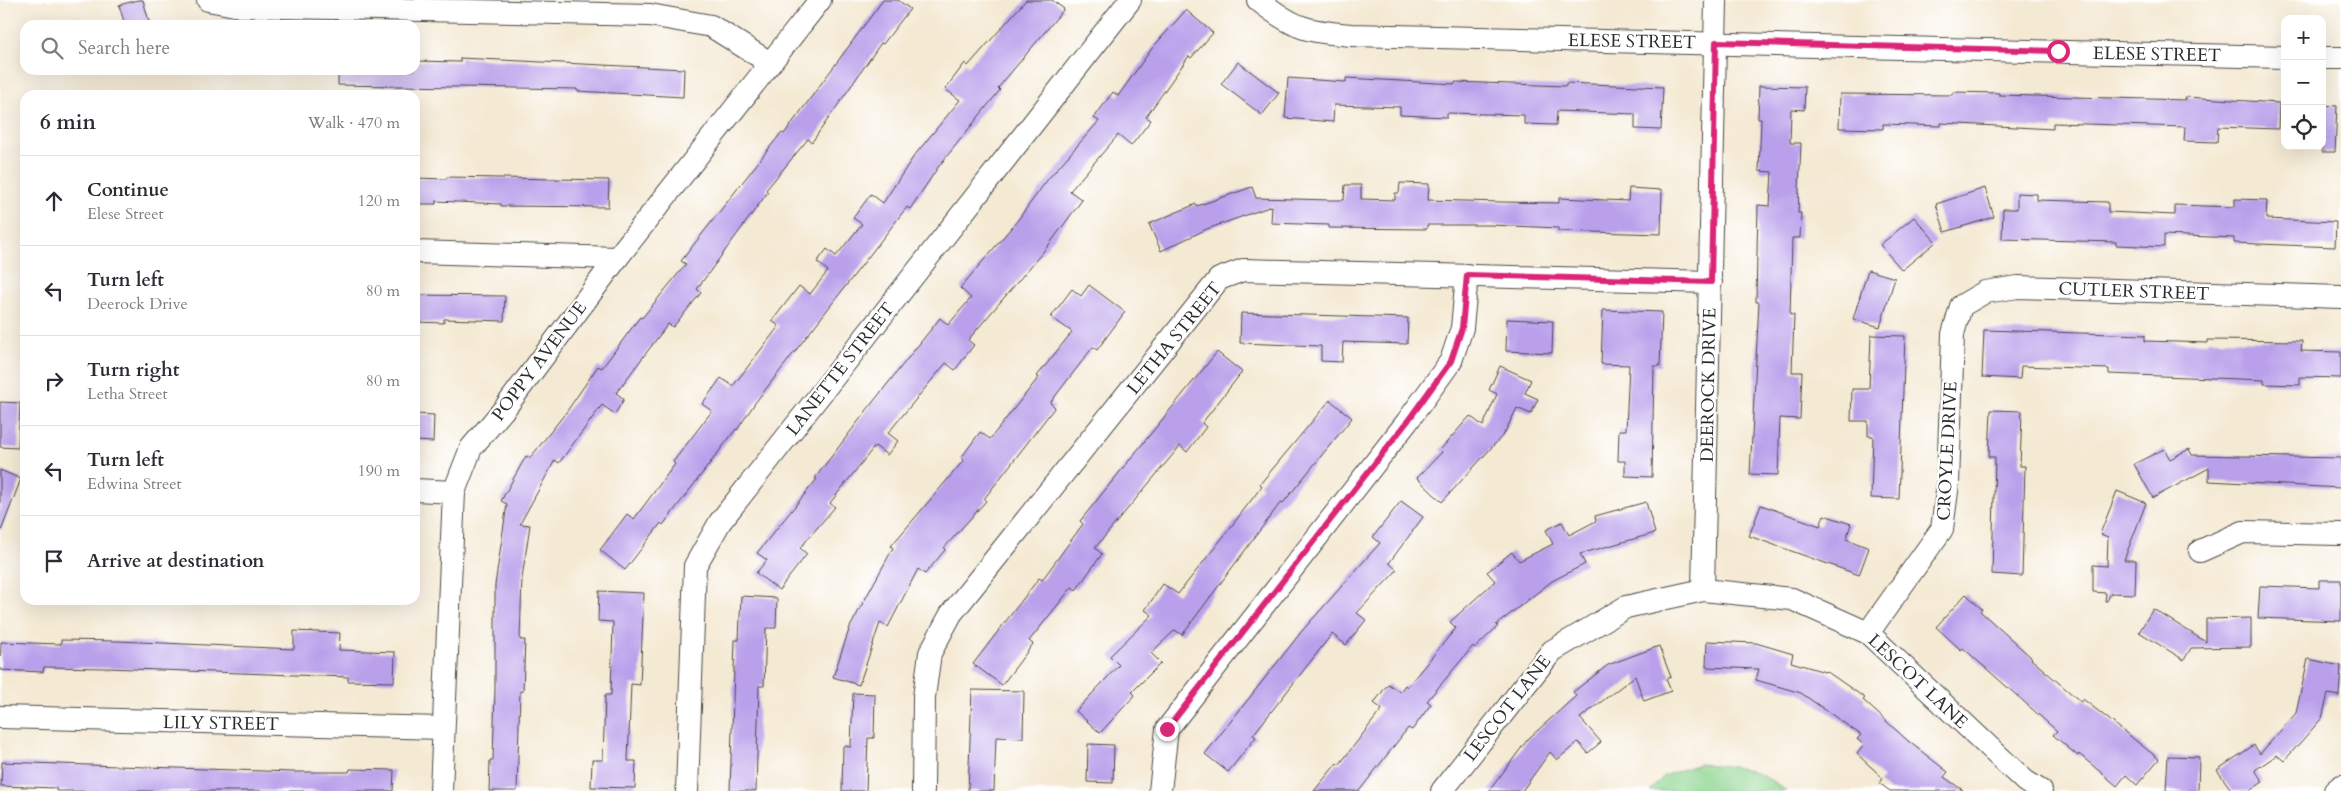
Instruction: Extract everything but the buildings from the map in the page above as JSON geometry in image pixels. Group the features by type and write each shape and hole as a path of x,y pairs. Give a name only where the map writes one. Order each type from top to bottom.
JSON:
{"street":[{"path":"208,0 240,6 650,16 711,26 770,63"},
{"name":"POPPY AVENUE","path":"441,791 454,492 471,448 505,408 616,258 820,0"},
{"name":"LANETTE STREET","path":"687,791 692,607 695,566 720,522 1130,0"},
{"name":"ELESE STREET","path":"1258,0 1283,20 1311,32 2281,57"},
{"name":"DEEROCK DRIVE","path":"1703,590 1716,0"},
{"path":"2326,58 2341,58"},
{"path":"420,252 616,258"},
{"name":"LETHA STREET","path":"923,791 924,697 930,653 951,614 1219,279 1243,270 1711,282"},
{"path":"1160,791 1167,729 1407,422 1451,361 1462,328 1467,275"},
{"name":"CUTLER STREET","path":"1953,334 1961,306 1985,292 2018,287 2341,297"},
{"name":"CROYLE DRIVE","path":"1868,634 1942,529 1948,484 1953,334"},
{"path":"420,490 454,492"},
{"path":"2200,551 2243,532 2341,534"},
{"name":"LESCOT LANE","path":"1442,791 1552,651 1626,607 1703,590 1792,599 1868,634 2025,781 2041,791"},
{"name":"LILY STREET","path":"0,717 443,728"},
{"path":"2335,791 2341,786"}],"green space":[{"path":"1699,764 1735,767 1756,773 1776,783 1786,791 1650,791 1664,776"}],"route":[{"path":"1167,729 1407,422 1451,361 1462,328 1467,275 1711,282 1716,42 2058,51"}]}
